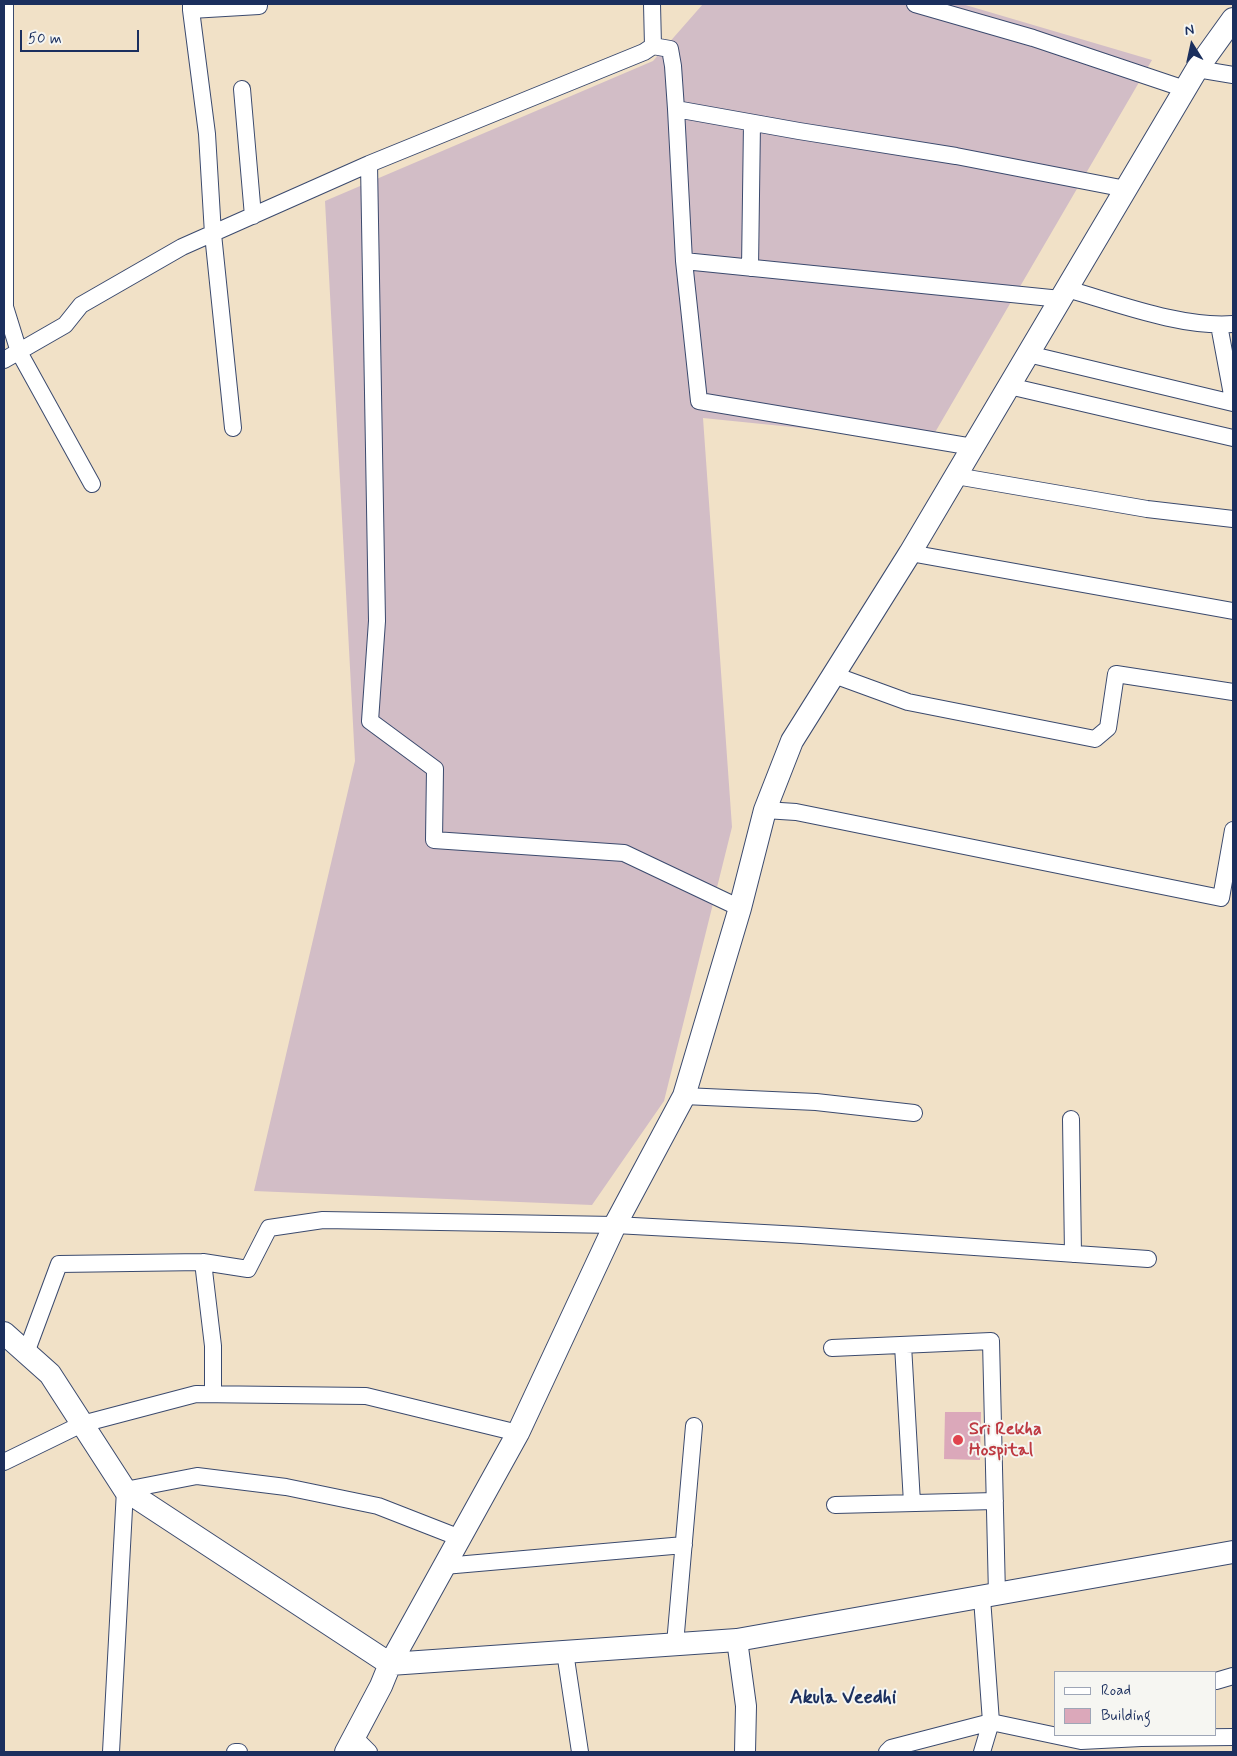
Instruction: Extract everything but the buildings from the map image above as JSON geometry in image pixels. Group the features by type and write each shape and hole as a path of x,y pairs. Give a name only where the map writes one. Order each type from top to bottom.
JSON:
{"main road":[{"path":"356,1747 390,1664 518,1433 615,1225 684,1096 740,908 766,810 792,741 910,553 1197,69 1233,19"},
{"path":"4,1333 50,1374 125,1490 390,1664 737,1640 1233,1552"}],"street":[{"path":"5,4 4,268 6,307 19,352 92,484"},
{"path":"233,428 213,234 207,134 191,7 259,6 259,4"},
{"path":"652,4 653,46"},
{"path":"915,4 1033,38 1185,89"},
{"path":"4,360 65,325 81,304 182,247 369,164 644,52 653,46 670,49 673,66 684,261 699,401 973,448"},
{"path":"1197,69 1233,75"},
{"path":"242,89 253,216"},
{"path":"676,108 752,123 956,156 1126,189"},
{"path":"750,268 752,123"},
{"path":"369,164 377,621 370,721 435,769 434,840 624,853 740,908"},
{"path":"684,261 1064,294 1172,318 1226,324 1233,402 1028,354"},
{"path":"1009,386 1233,438"},
{"path":"956,476 1147,509 1233,518"},
{"path":"910,553 1233,611"},
{"path":"834,675 908,702 1095,739 1108,728 1116,674 1233,692"},
{"path":"766,810 796,812 1221,898 1233,830"},
{"path":"684,1096 816,1102 914,1113"},
{"path":"1071,1119 1073,1254"},
{"path":"26,1353 59,1264 203,1262 248,1269 269,1228 323,1220 615,1225 1148,1259"},
{"path":"203,1262 213,1346 213,1394"},
{"path":"832,1348 991,1341 995,1501 990,1596 991,1722 982,1752"},
{"path":"903,1345 912,1503"},
{"path":"4,1462 82,1424 196,1394 366,1396 518,1433"},
{"path":"675,1644 694,1426"},
{"path":"111,1752 125,1490 197,1476 286,1487 378,1506 460,1538"},
{"path":"835,1505 995,1501"},
{"path":"444,1566 684,1546"},
{"path":"737,1640 746,1706 745,1752"},
{"path":"565,1652 580,1752"},
{"path":"1217,1681 1233,1676"},
{"path":"887,1752 891,1748 991,1722 1054,1735"},
{"path":"1057,1736 1081,1741 1142,1736 1233,1737"}],"shaded area":[{"path":"703,4 962,4 1152,60 930,441 703,418 732,827 664,1101 592,1205 254,1191 355,761 325,201 653,61"}],"place":[{"name":"Sri Rekha Hospital","path":"958,1440"}],"district":[{"name":"Akula Veedhi","path":"843,1699"}]}
